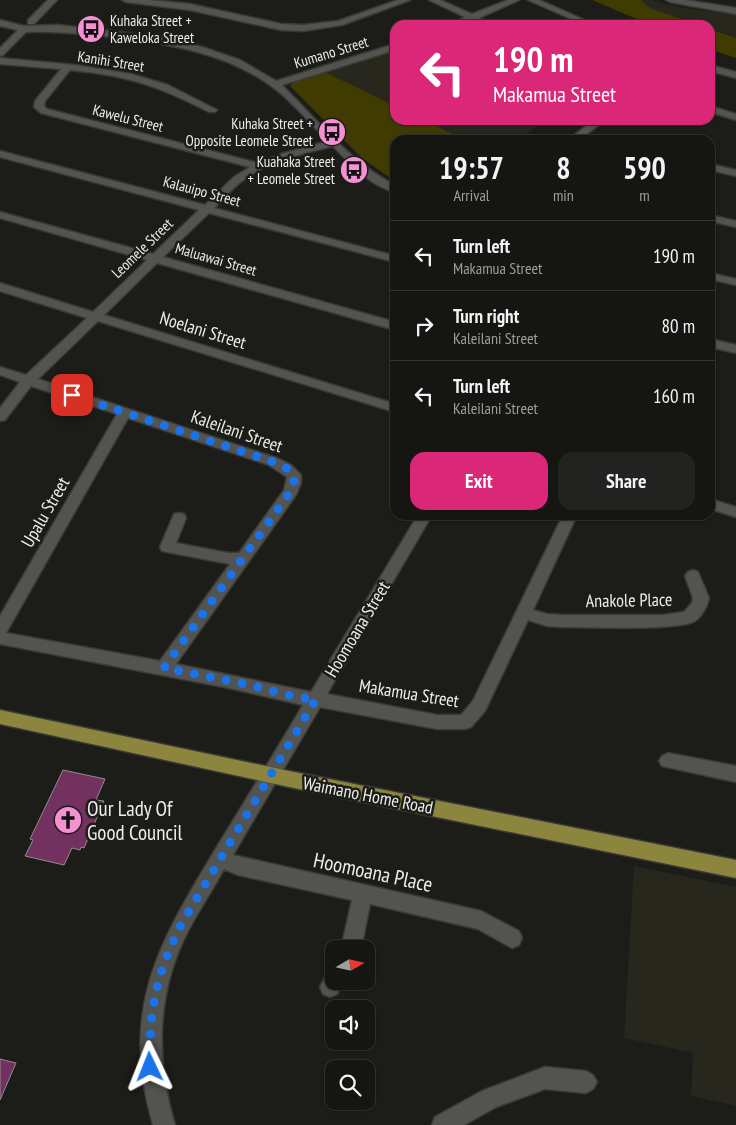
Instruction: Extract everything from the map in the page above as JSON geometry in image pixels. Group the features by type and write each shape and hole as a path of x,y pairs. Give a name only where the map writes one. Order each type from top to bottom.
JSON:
{"main road":[{"name":"Waimano Home Road","path":"0,717 270,775 736,869"}],"street":[{"path":"0,53 53,0"},
{"path":"128,0 190,7 281,26 303,28 338,23 406,0"},
{"path":"433,0 477,20"},
{"path":"467,20 515,0"},
{"path":"532,0 580,20"},
{"path":"670,0 735,11 734,0"},
{"path":"0,22 138,37 186,45 237,62 275,84 366,172 390,186"},
{"name":"Kumano Street","path":"275,84 390,49"},
{"name":"Kanihi Street","path":"0,61 114,74 149,81 178,92 212,110"},
{"name":"Kawelu Street","path":"67,68 40,101 39,107 44,111 259,166"},
{"path":"715,69 736,75"},
{"path":"715,111 736,117"},
{"path":"580,135 593,125"},
{"name":"Leomele Street","path":"0,417 28,380 238,179 259,166 284,156 334,142"},
{"name":"Kalauipo Street","path":"0,154 390,258"},
{"path":"715,168 736,173"},
{"name":"Maluawai Street","path":"0,215 390,325"},
{"path":"715,219 736,224"},
{"path":"715,277 736,282"},
{"name":"Noelani Street","path":"0,287 390,406"},
{"path":"715,344 736,350"},
{"name":"Kaleilani Street","path":"0,371 274,462 286,468 294,475 291,491 164,668"},
{"name":"Upalu Street","path":"0,630 124,413"},
{"path":"715,506 736,512"},
{"path":"179,518 167,547 228,559 242,558"},
{"name":"Hoomoana Street","path":"164,1125 150,1067 149,1034 152,1005 168,950 421,520"},
{"name":"Makamua Street","path":"0,638 246,684 300,698 316,699 437,722 465,722 474,715 479,706 568,520"},
{"name":"Anakole Place","path":"524,613 547,620 562,621 663,621 681,619 694,613 699,606 700,598 693,576"},
{"path":"668,761 736,774"},
{"name":"Hoomoana Place","path":"220,860 238,866 480,920 512,938"},
{"path":"352,940 364,894"},
{"path":"443,1125 490,1098 545,1078 586,1082"}],"shaded area":[{"path":"592,0 641,0 650,8 685,20 639,20"},
{"path":"641,0 652,0 678,7 736,15 736,38 715,31 715,20 685,20 650,8"},
{"path":"715,31 736,38 736,58 715,51"},
{"path":"390,52 390,104 325,72"},
{"path":"325,72 390,104 390,125 434,125 455,135 390,135 390,178 363,159 290,86 293,82"},
{"path":"434,125 539,125 525,135 455,135"},
{"path":"634,866 736,887 736,1106 691,1096 693,1053 624,1038"}],"building":[{"name":"Our Lady Of Good Council","path":"63,770 105,779 96,800 104,801 84,848 81,847 80,850 72,848 64,865 25,856 33,840 30,839"},
{"path":"0,1059 16,1063 0,1100"}],"place":[{"name":"Kuhaka Street + Kaweloka Street","path":"91,29"},
{"name":"Kuhaka Street + Opposite Leomele Street","path":"332,132"},
{"name":"Kuahaka Street + Leomele Street","path":"354,170"},
{"name":"Our Lady Of Good Council","path":"68,820"}],"route":[{"path":"72,395 274,462 286,468 294,475 291,491 164,668 246,684 300,698 316,699 182,923 168,950 152,1005 149,1034 150,1067"}]}
